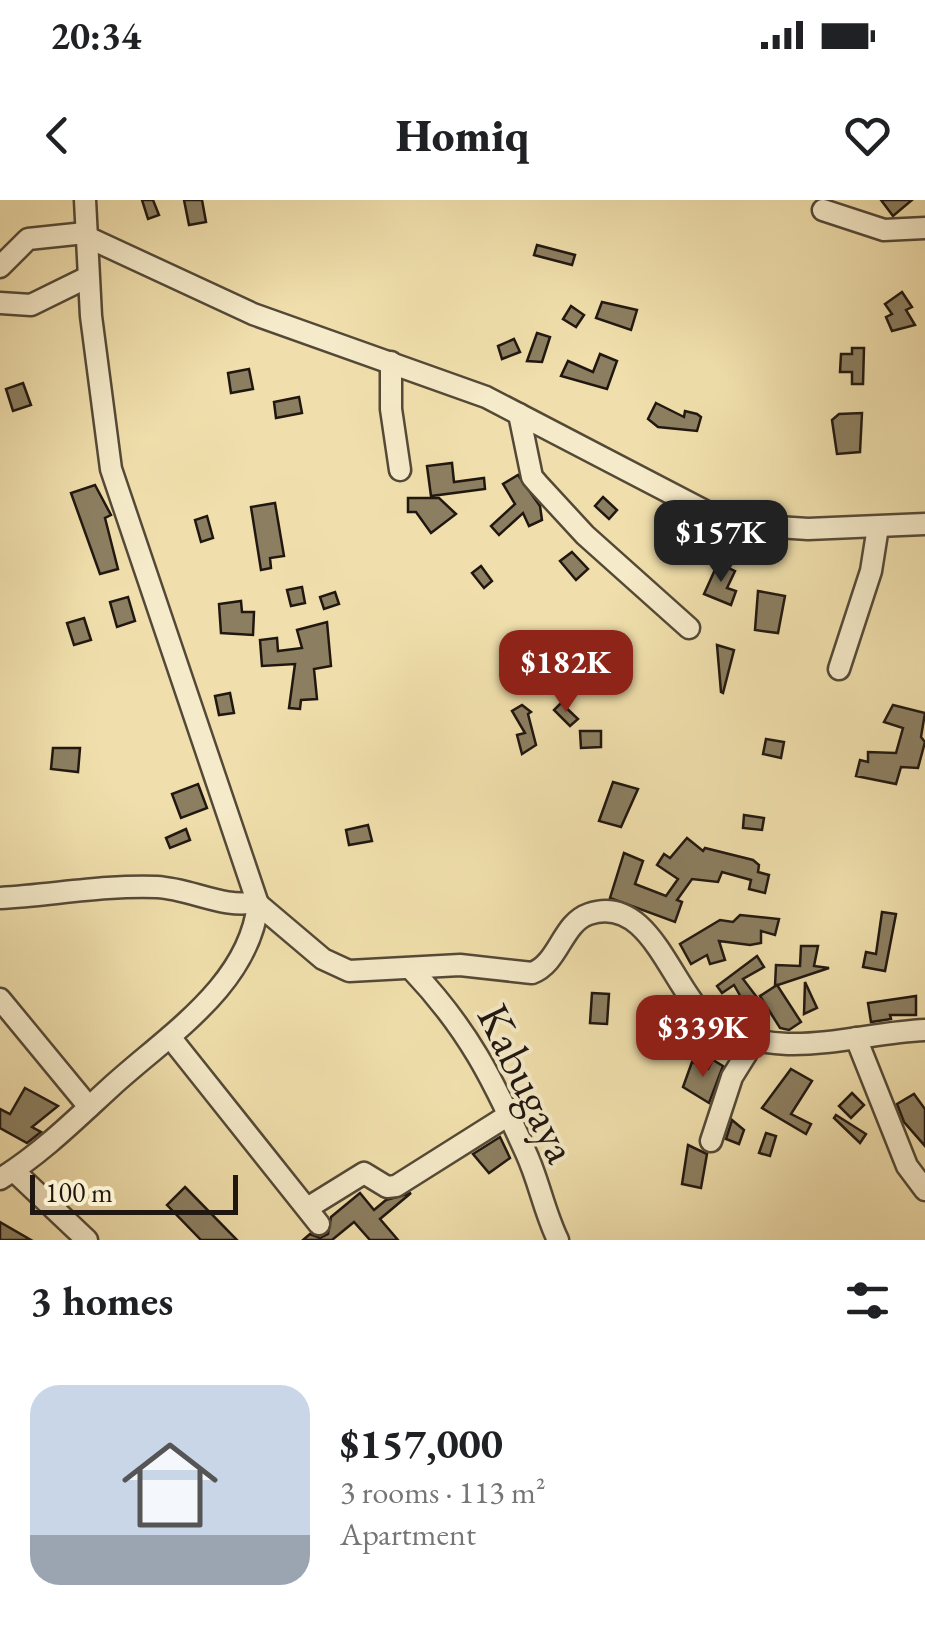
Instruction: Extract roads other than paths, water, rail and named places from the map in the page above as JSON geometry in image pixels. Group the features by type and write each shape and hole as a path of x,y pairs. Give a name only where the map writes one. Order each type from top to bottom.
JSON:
{"street":[{"path":"85,200 88,276 111,469 257,903 251,936 232,970 170,1037 7,1175 87,1240"},
{"path":"823,210 884,230 925,228"},
{"path":"0,267 28,239 85,235 201,293 391,362 519,414 730,524 808,529 925,524"},
{"path":"0,304 31,305 88,276"},
{"path":"391,362 390,399 400,470"},
{"path":"519,414 532,477 585,534 690,628"},
{"path":"840,669 871,571 878,528"},
{"path":"0,898 95,888 162,887 233,904 257,903 337,966 366,972 460,965 532,973 552,958 578,920 588,914 612,914 646,930 703,1016 726,1030 787,1045 925,1030"},
{"name":"Kabugaya","path":"412,970 469,1035 508,1116 558,1240"},
{"path":"0,999 89,1107"},
{"path":"170,1037 314,1216 364,1173 387,1187 396,1186 508,1116"},
{"path":"856,1038 907,1166 925,1190"},
{"path":"711,1141 732,1077 755,1040"}]}
